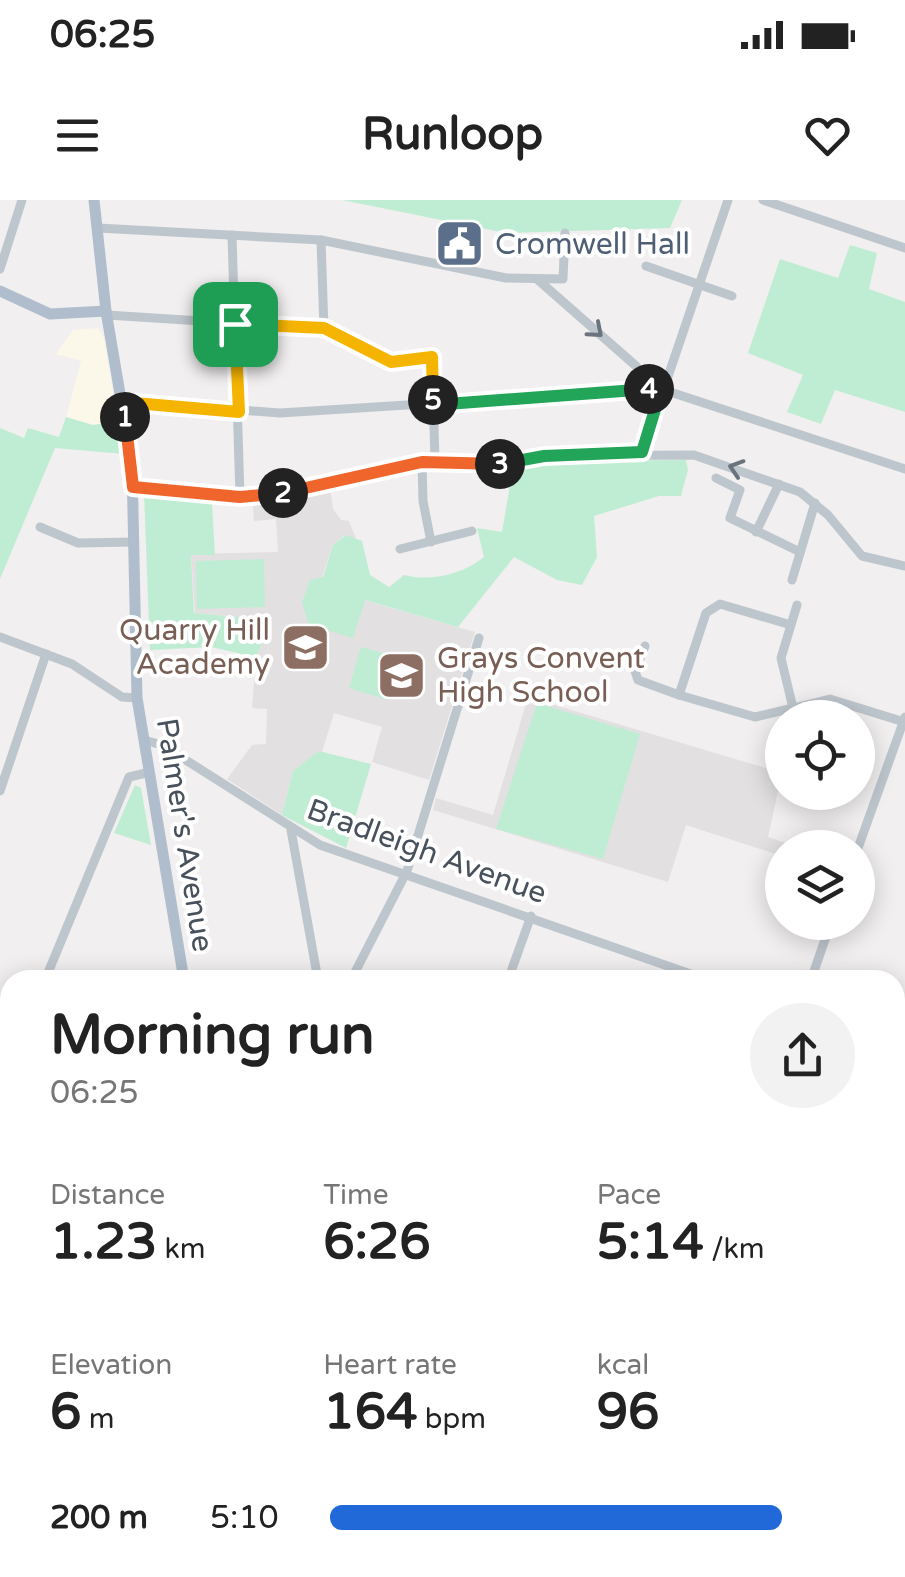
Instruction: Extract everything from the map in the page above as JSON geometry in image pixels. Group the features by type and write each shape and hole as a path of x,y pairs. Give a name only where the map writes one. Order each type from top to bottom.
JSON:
{"main road":[{"name":"Palmer's Avenue","path":"94,200 133,487 137,698 146,772 182,970"},
{"path":"0,291 50,314 107,313"}],"street":[{"path":"0,269 22,200"},
{"path":"642,452 728,200"},
{"path":"763,200 905,248"},
{"path":"98,228 321,240 506,278 564,279 565,233"},
{"path":"232,235 240,497"},
{"path":"321,240 324,328"},
{"path":"646,266 732,296"},
{"path":"537,278 636,366 649,389"},
{"path":"107,313 324,328 391,362 432,357 435,461"},
{"path":"123,402 239,412 434,405 661,390 905,469"},
{"path":"133,487 240,497 294,491 353,474 422,462 506,464 544,456 642,452 694,455 780,484 815,502 862,556 905,566"},
{"path":"422,462 422,501 431,542"},
{"path":"716,478 740,490 730,518 800,552"},
{"path":"756,532 780,484"},
{"path":"792,580 815,502"},
{"path":"40,527 78,543 134,542"},
{"path":"400,549 472,531"},
{"path":"679,695 712,606 720,604 790,624"},
{"path":"791,700 781,667 797,605"},
{"path":"0,637 72,664 122,696 137,698"},
{"path":"357,970 404,876 479,638"},
{"path":"645,646 635,671 638,680 755,717 765,715"},
{"path":"0,791 46,654"},
{"path":"864,830 904,719 875,711"},
{"name":"Bradleigh Avenue","path":"144,740 162,746 320,846 680,970"},
{"path":"49,970 129,777 146,772"},
{"path":"291,830 316,970"},
{"path":"512,970 531,916"},
{"path":"814,970 825,940"}],"shaded area":[{"path":"98,328 104,338 118,421 93,425 66,417 81,361 56,354 73,330"},
{"path":"330,488 333,509 341,520 349,521 356,539 345,535 333,545 322,577 364,600 475,632 429,780 372,762 382,727 334,713 322,752 293,771 282,815 227,779 252,745 266,744 267,709 252,708 256,657 265,637 238,617 195,613 191,554 278,552 276,519 254,521 253,506"},
{"path":"528,697 765,768 765,810 774,810 770,830 765,830 765,851 686,825 668,882 433,810 436,798 493,815"}],"green space":[{"path":"342,200 682,200 670,228 506,233"},
{"path":"850,245 877,253 869,289 905,302 905,412 835,390 821,424 787,412 803,375 748,353 780,259 838,278"},
{"path":"66,417 93,425 118,421 124,454 55,448 0,579 0,428 24,438 28,428 59,437"},
{"path":"686,460 688,470 681,496 659,496 594,516 597,557 582,585 557,580 514,557 458,627 365,600 353,638 309,625 302,602 310,580 323,577 333,545 346,535 362,541 370,575 389,587 404,575 446,575 484,557 477,528 502,532 513,468 545,461"},
{"path":"144,493 212,503 215,555 191,555 194,613 238,617 265,637 256,657 211,647 150,650"},
{"path":"264,559 265,607 197,609 196,561"},
{"path":"361,647 400,658 388,700 349,688"},
{"path":"537,703 640,734 603,859 496,829"},
{"path":"319,751 371,764 346,848 282,815 293,771"},
{"path":"135,785 141,788 151,845 114,833"}],"place":[{"name":"Cromwell Hall","path":"460,244"},
{"name":"Quarry Hill Academy","path":"305,647"},
{"name":"Grays Convent High School","path":"402,675"}],"route":[{"path":"235,324 324,328 391,362 432,357 434,405 649,389 661,390 660,398 642,452 544,456 506,464 435,461 353,474 294,491 240,497 133,487 123,402 239,412 235,324"}]}
